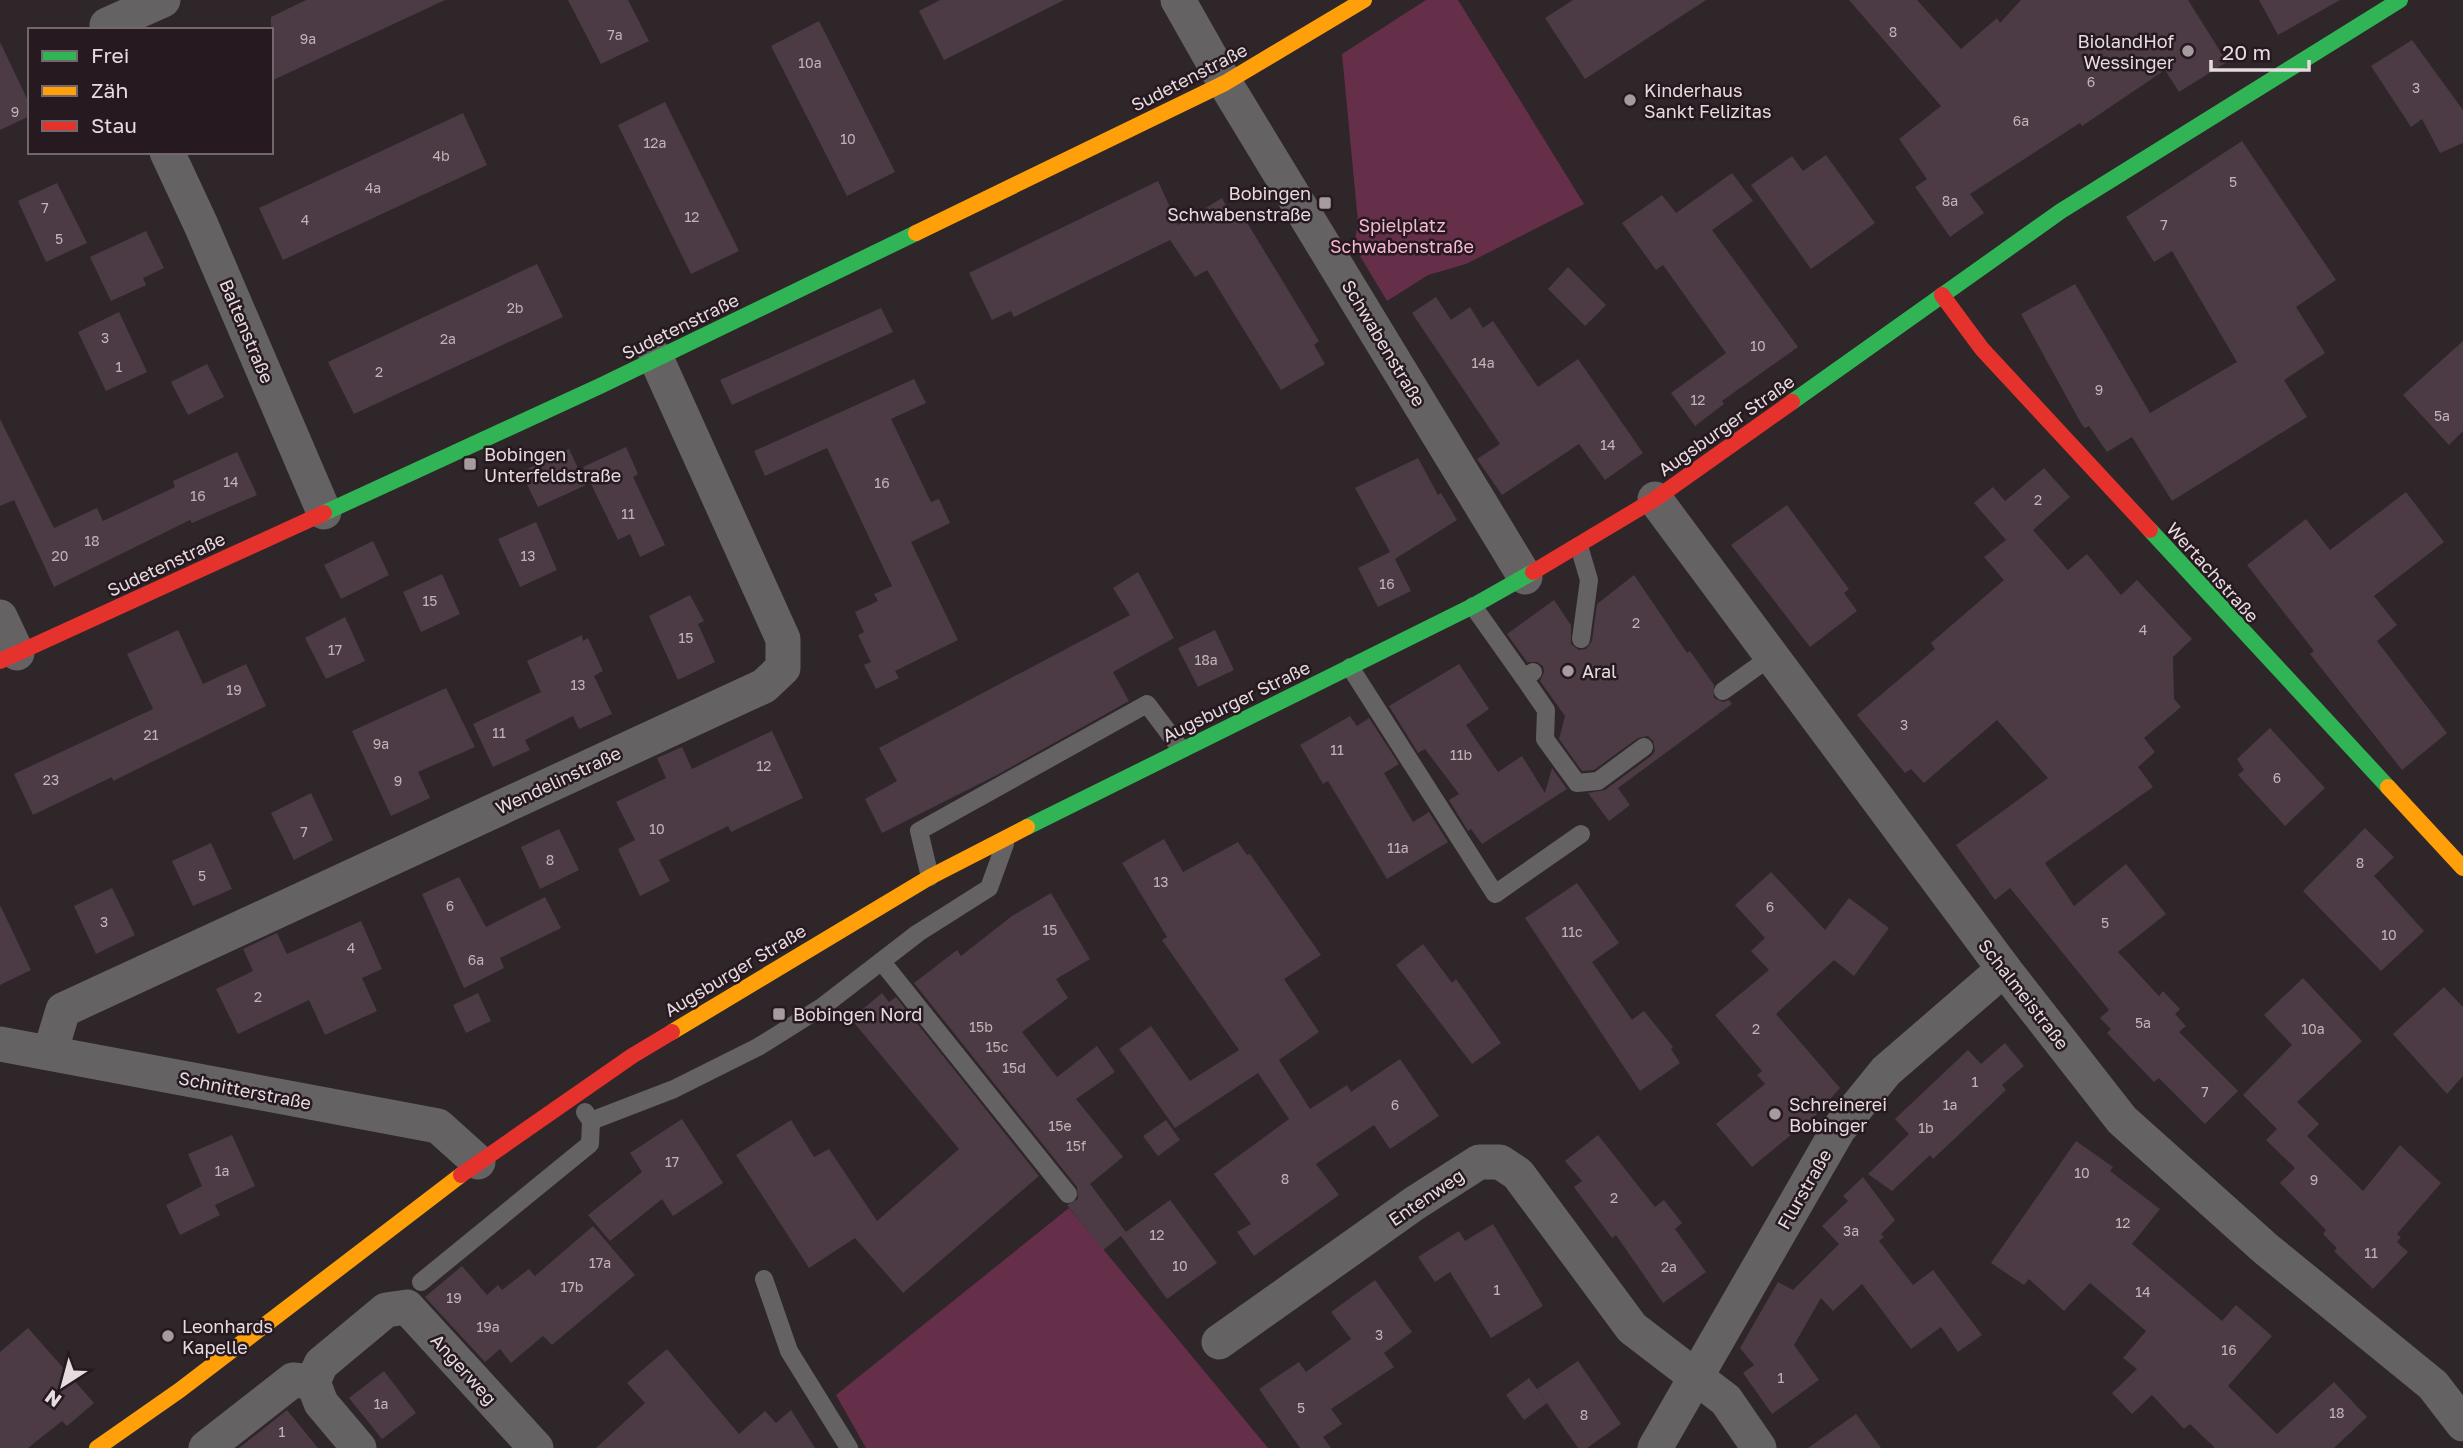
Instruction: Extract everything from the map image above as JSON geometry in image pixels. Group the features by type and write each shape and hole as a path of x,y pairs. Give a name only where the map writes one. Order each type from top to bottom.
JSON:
{"street":[{"path":"103,18 163,0"},
{"name":"Schwabenstraße","path":"1178,0 1225,83 1525,577"},
{"name":"Sudetenstraße","path":"9,657 656,358 1225,83 1364,0"},
{"name":"Augsburger Straße","path":"97,1448 180,1390 478,1162 573,1094 930,877 1181,749 1473,606 1579,546 1655,499 1942,295 2124,170 2400,0"},
{"name":"Baltenstraße","path":"168,154 324,512"},
{"name":"Wertachstraße","path":"1942,295 1982,349 2463,869"},
{"name":"Wendelinstraße","path":"50,1053 63,1010 764,686 783,668 783,639 656,358"},
{"name":"Schalmeistraße","path":"1655,499 2004,969 2122,1120 2266,1249 2433,1385 2463,1424"},
{"path":"0,617 9,657"},
{"name":"Flurstraße","path":"1655,1448 1838,1130 1886,1071 2004,969"},
{"name":"Schnitterstraße","path":"0,1044 438,1126 478,1162"},
{"name":"Entenweg","path":"1219,1342 1415,1203 1479,1162 1500,1162 1518,1174 1632,1328 1726,1400 1759,1448"},
{"name":"Angerweg","path":"313,1382 321,1364 386,1310 407,1307 536,1448"},
{"path":"205,1448 293,1380 313,1382 321,1403 359,1448"}],"lane":[{"path":"1579,546 1589,580 1581,639"},
{"path":"1473,606 1529,675 1546,710 1545,739 1577,783 1598,781 1644,747"},
{"path":"1723,691 1772,656"},
{"path":"1350,667 1495,894 1581,834"},
{"path":"930,877 919,831 1147,704 1181,749"},
{"path":"591,1121 674,1089 758,1048 822,1007 918,933 989,888 1007,837"},
{"path":"882,962 1068,1194"},
{"path":"421,1282 590,1144 591,1121 573,1094"},
{"path":"764,1279 789,1351 849,1448"}],"green space":[{"name":"Spielplatz Schwabenstraße","path":"1426,0 1458,0 1584,204 1466,264 1428,275 1387,301 1354,246 1358,222 1342,54"},
{"path":"1069,1208 1268,1448 866,1448 836,1395"}],"building":[{"path":"306,0 445,0 273,80 271,17"},
{"path":"568,0 628,0 649,41 601,64"},
{"path":"940,0 1064,0 944,60 919,11"},
{"path":"1573,0 1706,0 1585,79 1545,18"},
{"path":"1849,0 1917,0 1961,49 1997,18 2000,23 2021,0 2188,0 2227,62 2179,92 2165,70 2082,126 2080,123 1970,194 1984,213 1950,237 1915,187 1927,179 1899,139 1941,106"},
{"path":"2259,0 2340,0 2278,35"},
{"path":"819,21 895,172 847,196 771,46"},
{"path":"2412,40 2463,110 2463,143 2440,153 2422,119 2411,127 2371,66"},
{"path":"0,42 28,101 28,117 0,130"},
{"path":"665,102 739,251 691,274 618,125"},
{"path":"463,113 487,165 283,260 259,208"},
{"path":"2242,141 2336,280 2296,307 2325,353 2284,380 2307,417 2172,501 2132,437 2107,452 2089,426 2085,428 2082,425 2021,314 2075,284 2150,413 2237,362 2172,251 2154,262 2126,217"},
{"path":"1826,155 1875,223 1811,269 1751,185 1792,156 1803,171"},
{"path":"1732,173 1753,201 1712,230 1798,347 1722,401 1724,404 1695,426 1671,393 1726,353 1663,265 1656,270 1622,223 1662,195 1676,213"},
{"path":"1158,181 1178,225 1222,198 1232,216 1240,211 1319,341 1314,345 1325,364 1281,390 1207,270 1195,277 1170,240 1014,317 1011,311 992,320 969,273"},
{"path":"57,183 87,243 46,262 18,201"},
{"path":"146,231 164,268 143,278 146,285 111,301 90,257"},
{"path":"537,264 563,317 354,414 328,362"},
{"path":"1568,267 1606,305 1585,326 1548,289"},
{"path":"1436,297 1451,320 1470,307 1483,328 1493,321 1538,387 1578,359 1643,453 1605,480 1579,444 1502,495 1477,459 1500,444 1412,313"},
{"path":"881,308 893,332 732,405 720,380"},
{"path":"119,312 147,372 106,391 78,332"},
{"path":"2463,341 2463,431 2449,445 2403,395"},
{"path":"207,364 224,397 188,415 171,382"},
{"path":"914,379 926,403 891,419 931,502 939,499 950,523 911,542 958,640 895,671 899,678 876,689 864,665 871,662 858,635 864,632 855,612 878,601 874,594 892,586 827,448 765,476 754,451"},
{"path":"0,419 54,528 97,508 103,521 175,487 173,481 237,452 257,495 192,523 190,520 54,587 14,500 0,506"},
{"path":"626,447 638,474 633,477 665,545 640,557 630,534 618,540 583,467"},
{"path":"569,449 586,485 538,507 521,472"},
{"path":"1418,458 1438,495 1441,493 1457,520 1395,559 1411,591 1378,607 1358,568 1390,552 1355,488"},
{"path":"2044,468 2070,497 2033,530 2068,570 2087,554 2121,595 2137,580 2192,639 2173,657 2174,699 2181,707 2144,738 2155,752 2138,767 2153,787 2045,863 2074,906 2126,864 2166,914 2118,952 2159,996 2163,991 2180,1009 2175,1014 2186,1026 2179,1032 2238,1091 2205,1124 2159,1078 2154,1082 2107,1033 2111,1029 2100,1018 2109,1010 2010,888 1995,900 1956,845 2048,778 1997,720 1924,783 1911,769 1905,773 1857,715 1935,649 1931,643 2004,580 1984,557 2006,540 1974,503 1993,487 2005,501"},
{"path":"2406,492 2444,542 2374,596 2397,625 2377,641 2447,733 2402,770 2310,654 2314,651 2247,565 2306,519 2330,550"},
{"path":"1787,505 1849,589 1844,593 1857,611 1810,647 1731,545"},
{"path":"536,522 557,570 520,587 498,539"},
{"path":"373,541 389,575 341,599 324,565"},
{"path":"1138,572 1174,638 1113,672 1129,701 995,776 882,833 865,799 897,781 879,748 1130,615 1113,588"},
{"path":"442,574 460,614 421,632 403,592"},
{"path":"1634,575 1687,653 1690,651 1714,685 1714,698 1723,702 1729,700 1732,704 1618,788 1630,805 1609,821 1588,793 1605,790 1651,756 1655,751 1653,741 1648,736 1638,738 1594,770 1582,771 1559,739 1565,716 1540,681 1544,672 1543,666 1537,662 1527,662 1507,634 1554,600 1571,625 1571,644 1579,650 1586,649 1592,641 1597,604"},
{"path":"690,595 704,621 698,624 715,662 678,680 649,616"},
{"path":"345,617 365,661 326,679 305,638"},
{"path":"178,630 203,684 246,664 266,706 113,781 112,777 33,815 14,774 153,709 127,654"},
{"path":"1215,630 1234,670 1198,687 1178,648"},
{"path":"582,635 583,641 588,638 603,671 594,676 612,714 579,729 573,716 525,740 530,750 493,767 473,724 541,692 527,661"},
{"path":"1459,664 1489,709 1466,725 1498,772 1522,756 1545,793 1552,768 1567,789 1482,844 1471,829 1468,831 1449,800 1459,794 1425,749 1418,753 1389,706"},
{"path":"446,688 475,747 418,772 430,798 391,816 352,731"},
{"path":"1350,716 1357,726 1369,718 1399,764 1384,773 1413,822 1429,812 1448,842 1387,879 1328,781 1323,784 1300,745"},
{"path":"2270,728 2325,788 2285,826 2238,775 2244,770 2237,759"},
{"path":"772,731 803,798 731,832 728,826 659,860 670,881 640,896 618,849 635,840 616,802 666,778 657,758 682,747 692,769"},
{"path":"311,793 333,840 294,860 271,813"},
{"path":"2365,828 2394,857 2374,876 2424,931 2381,971 2303,891"},
{"path":"559,829 579,870 540,889 521,847"},
{"path":"1164,839 1183,872 1238,842 1247,855 1250,854 1321,955 1284,979 1319,1032 1279,1060 1310,1109 1347,1085 1351,1092 1400,1059 1439,1116 1390,1149 1374,1125 1316,1164 1339,1195 1254,1256 1237,1232 1251,1224 1214,1174 1289,1119 1258,1073 1175,1128 1119,1049 1151,1026 1190,1081 1239,1050 1162,940 1167,937 1122,863"},
{"path":"211,843 232,889 193,906 172,861"},
{"path":"1771,872 1825,930 1849,898 1889,928 1854,976 1834,960 1776,1014 1840,1088 1804,1128 1803,1125 1752,1167 1716,1124 1765,1084 1757,1075 1762,1071 1715,1015 1769,970 1751,951 1765,938 1735,905"},
{"path":"459,877 486,927 545,897 561,928 500,958 504,968 464,988 422,894"},
{"path":"1577,883 1619,943 1592,962 1632,1020 1644,1011 1673,1047 1671,1049 1680,1063 1640,1091 1525,918"},
{"path":"112,888 135,935 96,954 74,906"},
{"path":"1051,893 1090,959 1056,979 1068,998 1022,1032 1057,1077 1097,1046 1115,1072 1076,1099 1123,1157 1090,1184 1126,1232 1170,1200 1217,1263 1167,1299 1121,1236 1103,1250 1067,1205 1078,1199 1077,1187 914,983 957,950 961,956 1012,916"},
{"path":"0,905 31,970 0,985"},
{"path":"361,921 382,969 362,978 377,1011 325,1035 309,1000 238,1034 216,989 253,971 243,949 277,933 287,954"},
{"path":"1423,944 1452,983 1456,979 1501,1043 1472,1064 1396,965"},
{"path":"2303,978 2362,1041 2297,1102 2319,1124 2307,1136 2363,1191 2400,1145 2441,1183 2397,1234 2401,1237 2397,1242 2408,1252 2373,1289 2334,1251 2337,1248 2323,1234 2326,1230 2280,1183 2295,1168 2266,1140 2277,1129 2243,1095 2292,1045 2264,1015"},
{"path":"2444,987 2463,1007 2463,1076 2447,1094 2393,1034"},
{"path":"478,993 491,1021 466,1033 453,1005"},
{"path":"882,993 889,1002 896,997 1039,1176 903,1293 855,1238 809,1268 736,1155 791,1120 814,1157 829,1149 877,1221 959,1149 851,1019"},
{"path":"2005,1043 2024,1066 2002,1085 2006,1090 1933,1159 1930,1155 1892,1191 1868,1174 1909,1134 1895,1119 1968,1050 1981,1064"},
{"path":"682,1119 723,1183 673,1216 662,1199 610,1241 588,1215 642,1172 630,1153"},
{"path":"1166,1120 1180,1140 1158,1156 1143,1136"},
{"path":"232,1135 255,1186 215,1205 220,1215 180,1235 166,1205 202,1186 188,1154"},
{"path":"1598,1135 1655,1207 1664,1200 1682,1223 1675,1229 1706,1272 1663,1303 1616,1235 1612,1238 1574,1187 1582,1181 1565,1161"},
{"path":"2076,1141 2113,1167 2110,1171 2160,1209 2132,1244 2222,1321 2236,1305 2272,1336 2228,1386 2277,1434 2334,1382 2367,1417 2334,1448 2215,1448 2190,1424 2184,1429 2152,1395 2132,1414 2112,1393 2137,1369 2123,1358 2146,1331 2090,1283 2064,1311 2029,1279 2024,1285 1991,1263"},
{"path":"1863,1177 1895,1220 1881,1234 1884,1237 1879,1241 1913,1285 1933,1270 1982,1335 1958,1352 1941,1327 1911,1349 1862,1284 1833,1311 1821,1298 1794,1345 1819,1380 1772,1414 1743,1373 1754,1365 1740,1348 1778,1282 1793,1290 1839,1244 1822,1226 1848,1201 1843,1196"},
{"path":"1493,1224 1543,1306 1491,1338 1450,1272 1435,1282 1418,1257 1459,1231 1465,1241"},
{"path":"593,1226 635,1275 552,1345 543,1336 511,1363 500,1349 485,1362 425,1297 462,1266 487,1295 498,1285 502,1290 529,1269 535,1276"},
{"path":"1375,1280 1412,1332 1384,1353 1394,1367 1331,1409 1342,1424 1323,1437 1331,1448 1300,1448 1259,1389 1299,1362 1306,1372 1351,1339 1331,1312"},
{"path":"28,1328 94,1403 67,1426 62,1421 28,1448 0,1448 0,1352"},
{"path":"667,1349 739,1434 765,1411 776,1423 791,1410 815,1448 596,1448 645,1403 627,1383"},
{"path":"1578,1361 1621,1424 1587,1448 1578,1448 1537,1389"},
{"path":"384,1371 416,1413 382,1439 349,1398"},
{"path":"1529,1378 1547,1403 1524,1420 1506,1395"},
{"path":"287,1410 318,1448 239,1448"},
{"path":"1856,1414 1881,1448 1808,1448"}],"traffic: fast":[{"path":"1792,402 2061,211 2400,0"},
{"path":"324,513 600,386 916,233"},
{"path":"2150,530 2388,787"},
{"path":"1027,827 1473,606 1533,572"}],"traffic: slow":[{"path":"916,233 1225,83 1364,0"},
{"path":"2388,787 2463,868"},
{"path":"672,1032 930,877 1027,827"},
{"path":"97,1448 180,1390 461,1175"}],"traffic: jam":[{"path":"1942,295 1982,349 2150,530"},
{"path":"1533,572 1655,499 1792,402"},
{"path":"0,661 324,513"},
{"path":"461,1175 632,1056 672,1032"}],"place":[{"name":"BiolandHof Wessinger","path":"2188,51"},
{"name":"Kinderhaus Sankt Felizitas","path":"1630,100"},
{"name":"Bobingen Schwabenstraße","path":"1325,203"},
{"name":"Bobingen Unterfeldstraße","path":"470,464"},
{"name":"Aral","path":"1568,671"},
{"name":"Bobingen Nord","path":"779,1014"},
{"name":"Schreinerei Bobinger","path":"1775,1114"},
{"name":"Leonhards Kapelle","path":"168,1336"}]}
